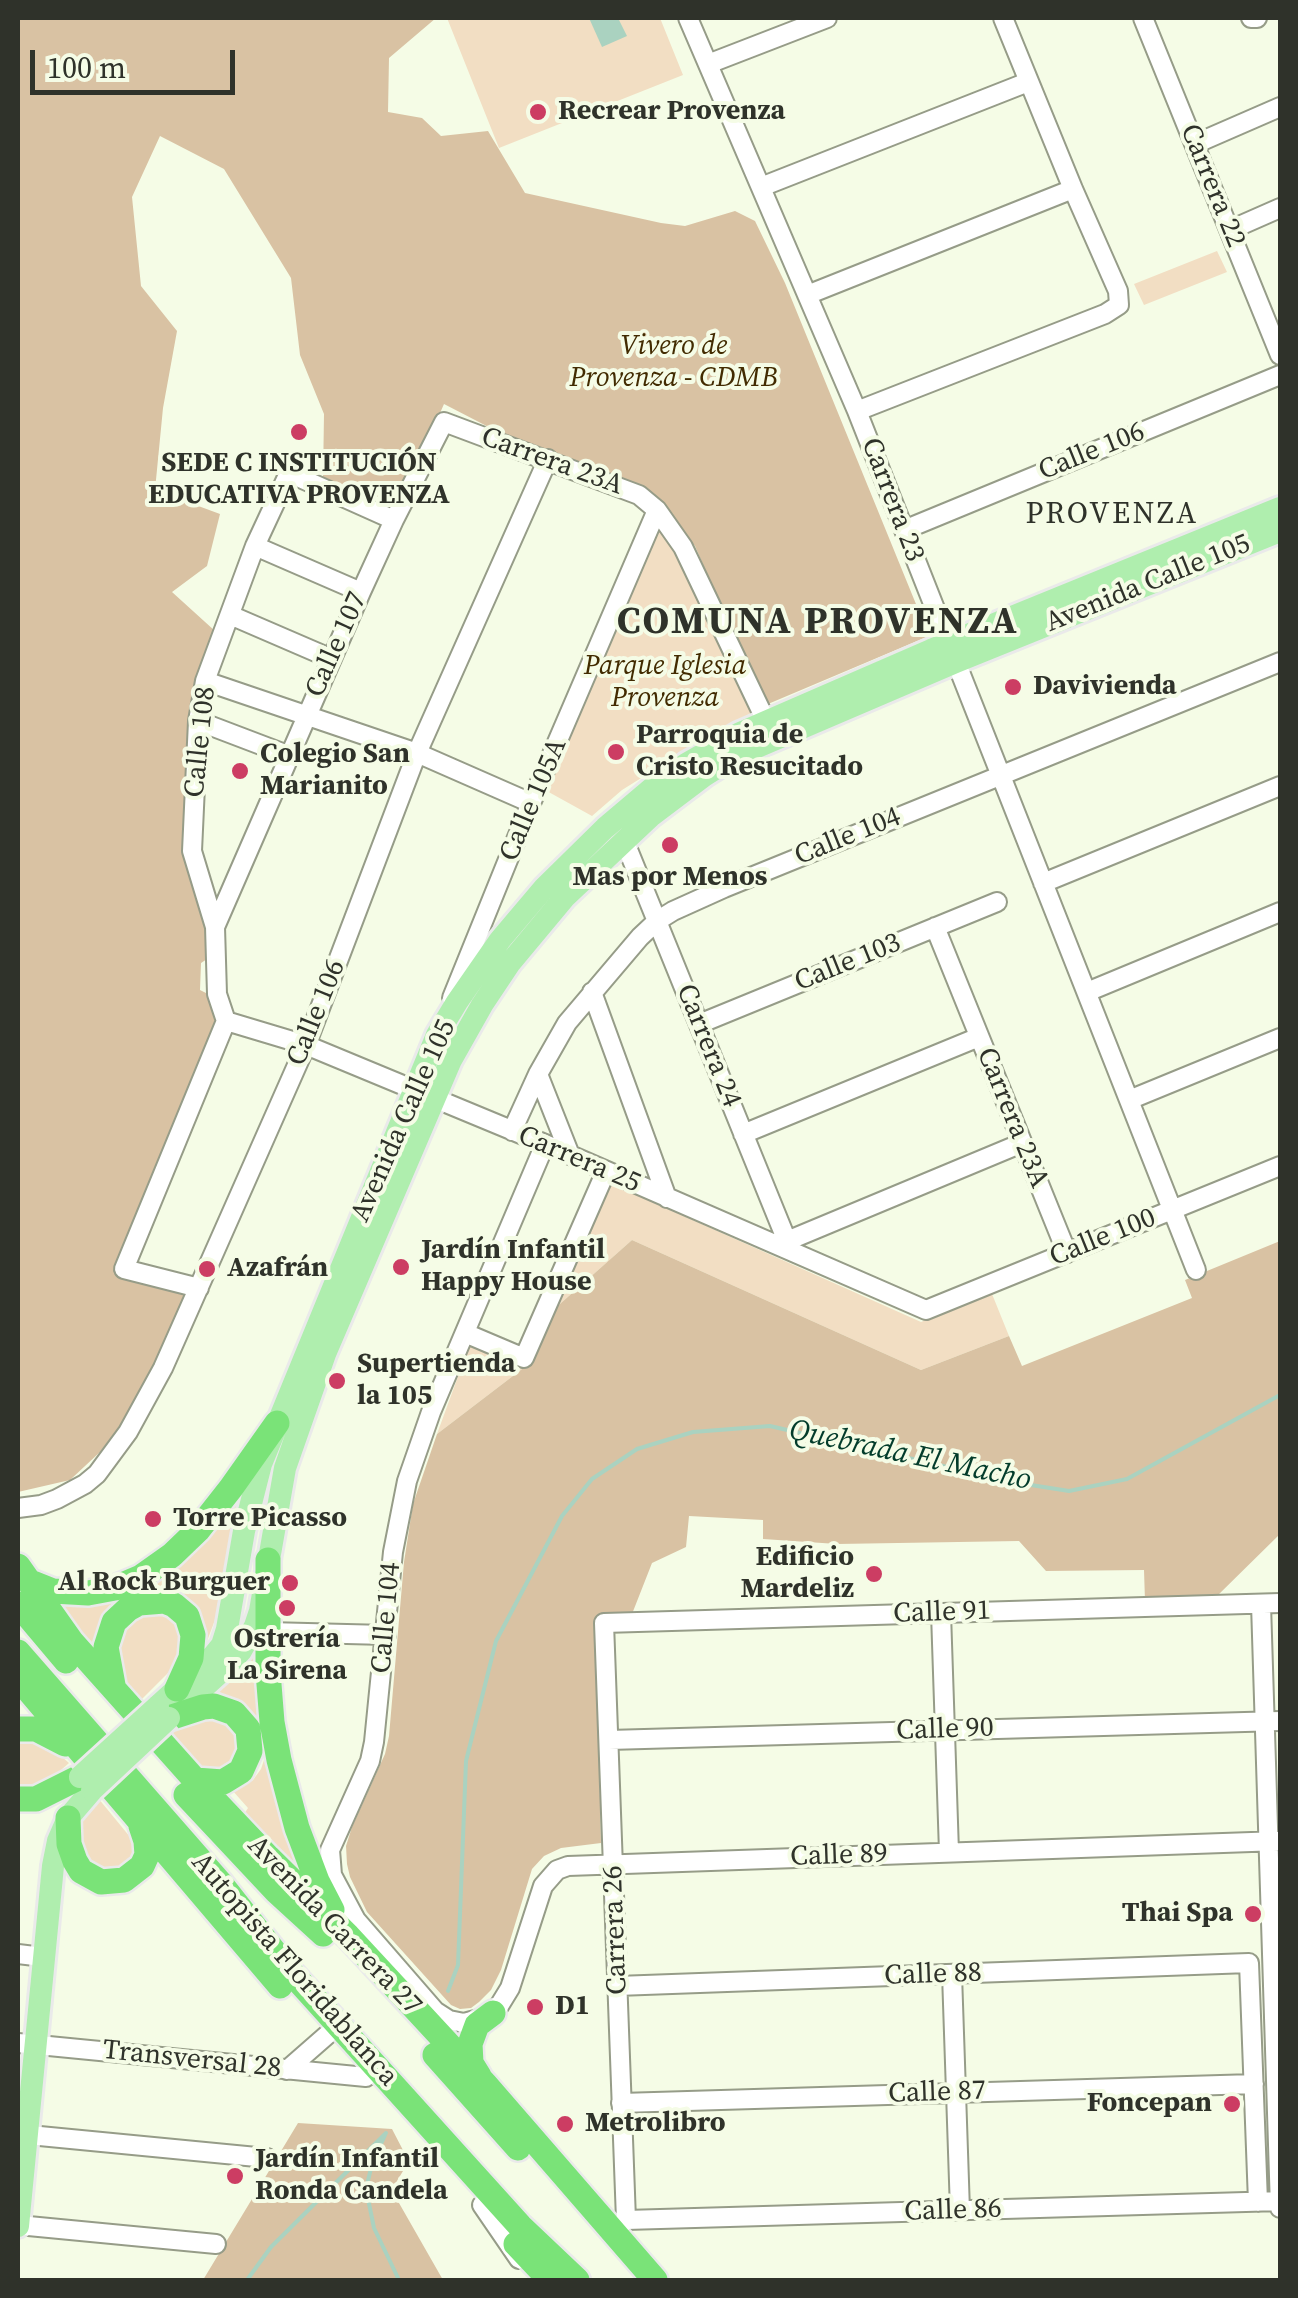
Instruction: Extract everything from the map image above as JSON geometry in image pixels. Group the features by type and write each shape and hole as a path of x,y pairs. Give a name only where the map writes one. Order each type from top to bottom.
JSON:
{"highway":[{"path":"23,1593 53,1590 78,1594 115,1588 141,1577 172,1556 198,1530 276,1422"},
{"path":"268,1560 272,1722 306,1854 348,1936"},
{"path":"23,1593 71,1641 78,1674"},
{"name":"Avenida Carrera 27","path":"23,1593 619,2226 656,2280"},
{"name":"Autopista Floridablanca","path":"23,1593 78,1674 224,1837 345,1956 639,2280"},
{"path":"115,1690 106,1656 110,1630 128,1609 139,1603 174,1604 191,1624 193,1648 168,1704 193,1709 214,1706 234,1713 248,1730 250,1751 241,1770 222,1782 195,1780"},
{"name":"Autopista Floridablanca","path":"18,1652 221,1884 287,1968 520,2226 576,2280"},
{"path":"18,1678 85,1774"},
{"path":"18,1728 36,1729 139,1821 252,1954 550,2280"},
{"path":"18,1799 44,1796 85,1774"},
{"path":"68,1818 69,1844 75,1862 81,1871 101,1882 124,1880 142,1866 147,1855 139,1821"},
{"path":"485,2084 471,2064 470,2044 478,2025 493,2013"}],"main road":[{"name":"Avenida Calle 105","path":"85,1774 168,1704 222,1644 252,1494 276,1422 424,1094 510,963 565,896 676,796 734,758 952,652 1280,508"},
{"name":"Avenida Calle 105","path":"168,1704 224,1670 248,1640 260,1610 281,1484 303,1413 424,1094 437,1035 500,940 570,861 672,774 766,720 1280,531"},
{"path":"18,2225 26,2044 58,1841 85,1774"},
{"path":"50,1883 48,1838 52,1821 58,1804 85,1774"}],"street":[{"name":"Carrera 23","path":"688,18 857,411 1196,1270"},
{"path":"708,64 827,18"},
{"path":"857,411 1106,314 1120,300 1002,18"},
{"name":"Carrera 22","path":"1144,18 1230,230 1272,307 1280,355"},
{"path":"761,187 1028,82"},
{"path":"1195,144 1280,107"},
{"path":"807,294 1073,189"},
{"path":"1230,230 1280,208"},
{"name":"Calle 106","path":"904,530 1280,375"},
{"name":"Carrera 23A","path":"444,422 639,494 657,510 683,547 766,720"},
{"name":"Calle 107","path":"214,927 360,592 444,422"},
{"name":"Calle 106","path":"18,1508 57,1499 98,1474 128,1432 163,1368 306,1045 417,752 548,460"},
{"name":"Calle 108","path":"226,1021 217,994 214,927 192,852 198,721 205,682 255,546 289,473 394,520"},
{"name":"Calle 105A","path":"437,1035 657,510"},
{"path":"255,546 360,592"},
{"path":"230,615 332,659"},
{"name":"Calle 104","path":"512,1131 567,1024 620,958 658,921 694,900 1280,662"},
{"path":"205,682 417,752 531,803"},
{"path":"198,721 290,756"},
{"path":"1044,883 1280,786"},
{"name":"Carrera 24","path":"624,840 789,1246"},
{"name":"Calle 103","path":"699,1024 997,902"},
{"path":"1086,992 1280,912"},
{"name":"Carrera 23A","path":"934,928 1067,1253"},
{"path":"592,992 668,1198"},
{"path":"199,1288 124,1269 226,1021"},
{"name":"Carrera 25","path":"226,1021 306,1045 789,1246 926,1310"},
{"path":"744,1134 979,1037"},
{"path":"1129,1100 1280,1038"},
{"path":"538,1074 570,1156"},
{"path":"789,1246 1022,1143"},
{"name":"Calle 104","path":"493,2013 457,2023 435,2010 360,1926 332,1875 330,1859 332,1842 370,1761 374,1742 402,1498 432,1412 545,1144"},
{"name":"Calle 100","path":"926,1310 1280,1166"},
{"path":"465,1333 524,1358 606,1171"},
{"path":"1261,1604 1273,1721 1280,2205"},
{"name":"Calle 91","path":"604,1623 1280,1604"},
{"path":"941,1613 949,1852"},
{"name":"Carrera 26","path":"604,1623 621,2103 619,2226"},
{"path":"268,1632 386,1634"},
{"name":"Calle 90","path":"609,1740 1273,1721"},
{"name":"Calle 89","path":"493,2013 510,1988 539,1894 548,1878 568,1866 1274,1841"},
{"path":"18,1954 42,1957"},
{"name":"Calle 88","path":"617,1986 1249,1963 1254,2084"},
{"path":"952,1974 960,2211"},
{"path":"287,2070 327,2035"},
{"name":"Transversal 28","path":"26,2044 366,2077"},
{"path":"1254,2084 1258,2202"},
{"name":"Calle 87","path":"621,2103 1254,2084"},
{"path":"22,2135 267,2158"},
{"name":"Calle 86","path":"619,2226 960,2211 1258,2202 1280,2205"},
{"path":"482,2205 534,2280"},
{"path":"18,2225 216,2244"}],"green space":[{"name":"Vivero de Provenza - CDMB","path":"18,18 436,18 389,58 388,112 422,118 441,136 488,131 525,193 685,226 735,211 755,221 785,283 929,636 768,704 695,546 648,494 537,452 444,404 400,504 323,479 324,414 300,355 291,278 224,169 160,136 132,197 141,286 177,331 163,408 155,490 220,514 207,566 172,592 215,631 189,852 209,919 210,957 201,963 200,990 212,996 222,1022 120,1271 188,1291 126,1418 100,1452 70,1480 18,1492"},
{"name":"Recrear Provenza","path":"447,18 660,18 683,75 499,148"},
{"path":"1217,251 1227,272 1144,305 1134,284"},
{"name":"Parque Iglesia Provenza","path":"660,519 681,551 752,715 707,737 622,790 592,816 545,790"},
{"path":"610,1183 921,1322 992,1294 1009,1336 921,1370 632,1240 552,1311"},
{"path":"632,1240 921,1370 1009,1336 1022,1366 1192,1298 1185,1280 1280,1241 1280,1534 1215,1598 1145,1601 1144,1570 1046,1571 1019,1541 837,1544 763,1539 763,1520 689,1516 686,1547 652,1563 632,1614 596,1616 601,1843 561,1848 544,1856 532,1869 501,1970 491,1990 471,2008 460,2009 451,2005 367,1912 347,1864 346,1846 352,1827 385,1754 389,1736 413,1504 437,1434 526,1366 552,1311"},
{"path":"471,1341 526,1366 437,1434"},
{"path":"240,1492 215,1620 204,1649 201,1617 169,1591 151,1588 109,1606 101,1616 92,1646 57,1599 158,1580 207,1536"},
{"path":"142,1612 163,1612 178,1623 183,1633 178,1663 141,1700 118,1671 116,1658 120,1630"},
{"path":"258,1640 308,1883 244,1814 248,1808 232,1790 253,1780 261,1769 264,1739 258,1720 242,1703 214,1695 244,1665"},
{"path":"199,1714 235,1723 240,1753 226,1769 209,1771 201,1767 171,1731"},
{"path":"18,1737 46,1743 69,1763 42,1787 18,1794"},
{"path":"98,1798 135,1843 135,1858 122,1874 92,1870 74,1841 76,1828"},
{"path":"298,2123 392,2129 405,2154 406,2166 394,2186 395,2196 443,2280 203,2280"}],"shaded area":[{"name":"Recrear Provenza","path":"589,18 618,18 627,36 602,47"}],"waterway":[{"name":"Quebrada El Macho","path":"448,1991 458,1965 466,1761 496,1641 562,1516 592,1479 637,1449 693,1432 770,1426 1012,1482 1069,1491 1127,1479 1280,1395"},
{"path":"247,2280 271,2247 386,2133"},
{"name":"Quebrada El Macho","path":"385,2135 366,2189 374,2228 399,2280"}],"place":[{"name":"Recrear Provenza","path":"538,112"},
{"name":"SEDE C INSTITUCIÓN EDUCATIVA PROVENZA","path":"299,432"},
{"name":"Davivienda","path":"1013,687"},
{"name":"Parroquia de Cristo Resucitado","path":"616,752"},
{"name":"Colegio San Marianito","path":"240,771"},
{"name":"Mas por Menos","path":"670,845"},
{"name":"Jardín Infantil Happy House","path":"401,1267"},
{"name":"Azafrán","path":"207,1269"},
{"name":"Supertienda la 105","path":"337,1381"},
{"name":"Torre Picasso","path":"153,1519"},
{"name":"Edificio Mardeliz","path":"874,1574"},
{"name":"Al Rock Burguer","path":"290,1583"},
{"name":"Ostrería La Sirena","path":"287,1608"},
{"name":"Thai Spa","path":"1253,1914"},
{"name":"D1","path":"535,2007"},
{"name":"Foncepan","path":"1232,2104"},
{"name":"Metrolibro","path":"565,2124"},
{"name":"Jardín Infantil Ronda Candela","path":"235,2176"}],"district":[{"name":"PROVENZA","path":"1112,515"},
{"name":"COMUNA PROVENZA","path":"818,623"}]}
